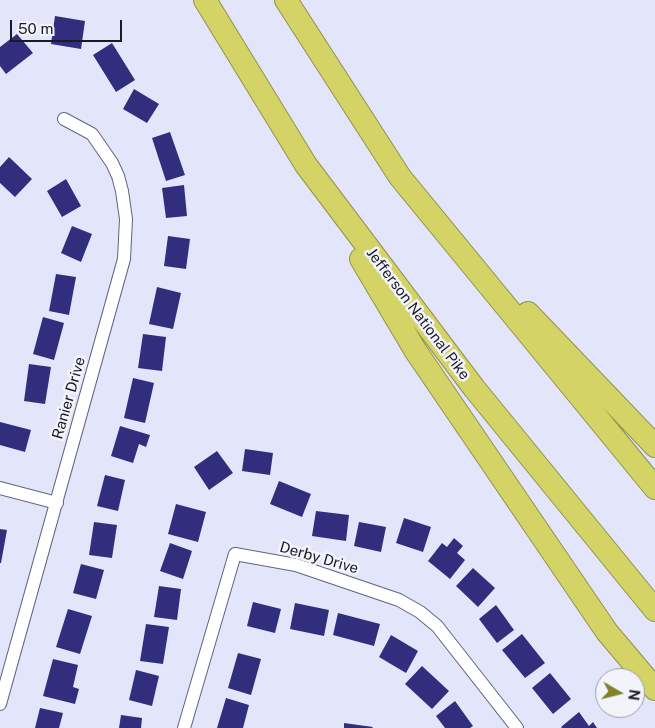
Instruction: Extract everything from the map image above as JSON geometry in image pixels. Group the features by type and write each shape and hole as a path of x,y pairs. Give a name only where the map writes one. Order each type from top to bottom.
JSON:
{"highway":[{"name":"Jefferson National Pike","path":"205,0 306,165 474,388 655,610"},
{"path":"286,0 400,177 655,488"},
{"path":"306,165 415,350 607,632 655,689"},
{"path":"400,177 655,446"}],"street":[{"name":"Ranier Drive","path":"0,704 124,259 126,218 122,191 112,163 92,134 64,119"},
{"path":"0,488 57,503"},
{"name":"Derby Drive","path":"184,728 235,554 296,565 399,600 420,612 437,626 518,728"}],"building":[{"path":"55,16 85,21 81,49 51,44"},
{"path":"17,34 33,53 6,74 0,66 0,47"},
{"path":"112,43 135,80 116,92 93,55"},
{"path":"134,89 159,104 147,123 123,109"},
{"path":"170,132 185,175 166,181 152,138"},
{"path":"9,157 32,179 15,197 0,183 0,167"},
{"path":"66,179 81,206 62,217 47,191"},
{"path":"184,185 187,216 166,218 162,188"},
{"path":"72,226 92,234 81,262 61,253"},
{"path":"168,236 190,239 186,269 164,266"},
{"path":"56,274 76,277 69,315 49,311"},
{"path":"157,287 181,293 173,329 149,324"},
{"path":"43,317 64,323 54,360 33,354"},
{"path":"143,334 166,337 162,371 138,368"},
{"path":"29,364 51,367 45,404 24,401"},
{"path":"133,378 154,383 145,423 124,418"},
{"path":"0,422 31,430 25,452 0,445"},
{"path":"120,426 150,435 146,447 139,444 133,463 111,456"},
{"path":"245,449 273,453 270,475 242,471"},
{"path":"217,451 233,473 209,490 194,467"},
{"path":"105,475 125,480 118,511 97,506"},
{"path":"279,481 311,494 302,517 270,504"},
{"path":"176,504 206,512 198,542 168,534"},
{"path":"316,511 349,515 346,541 312,536"},
{"path":"404,518 431,527 423,552 396,543"},
{"path":"94,522 117,525 112,558 89,555"},
{"path":"359,522 386,527 381,552 354,546"},
{"path":"0,529 7,530 1,563 0,563"},
{"path":"454,538 463,546 457,553 465,560 450,579 428,561 442,543 447,547"},
{"path":"170,543 192,551 183,579 160,571"},
{"path":"81,564 104,570 96,599 73,593"},
{"path":"473,568 495,588 478,607 456,586"},
{"path":"159,586 181,589 177,620 154,617"},
{"path":"253,602 281,609 275,633 247,626"},
{"path":"295,603 329,610 324,636 290,629"},
{"path":"496,605 514,630 497,643 479,619"},
{"path":"68,609 92,616 80,654 56,647"},
{"path":"338,613 380,624 374,646 333,635"},
{"path":"146,624 169,627 163,664 140,661"},
{"path":"522,634 545,663 525,678 502,650"},
{"path":"391,635 418,651 406,673 379,657"},
{"path":"238,653 261,659 251,695 228,688"},
{"path":"53,659 78,665 73,687 79,689 75,704 43,696"},
{"path":"422,666 449,691 432,709 405,684"},
{"path":"136,670 159,676 152,706 129,700"},
{"path":"550,673 571,699 553,714 532,688"},
{"path":"226,698 249,705 243,728 217,728"},
{"path":"455,701 473,726 470,728 445,728 436,716"},
{"path":"40,708 63,713 59,728 35,728"},
{"path":"579,712 589,726 593,722 597,728 561,727"},
{"path":"121,715 142,718 141,728 119,728"},
{"path":"344,723 373,727 344,728"}]}
